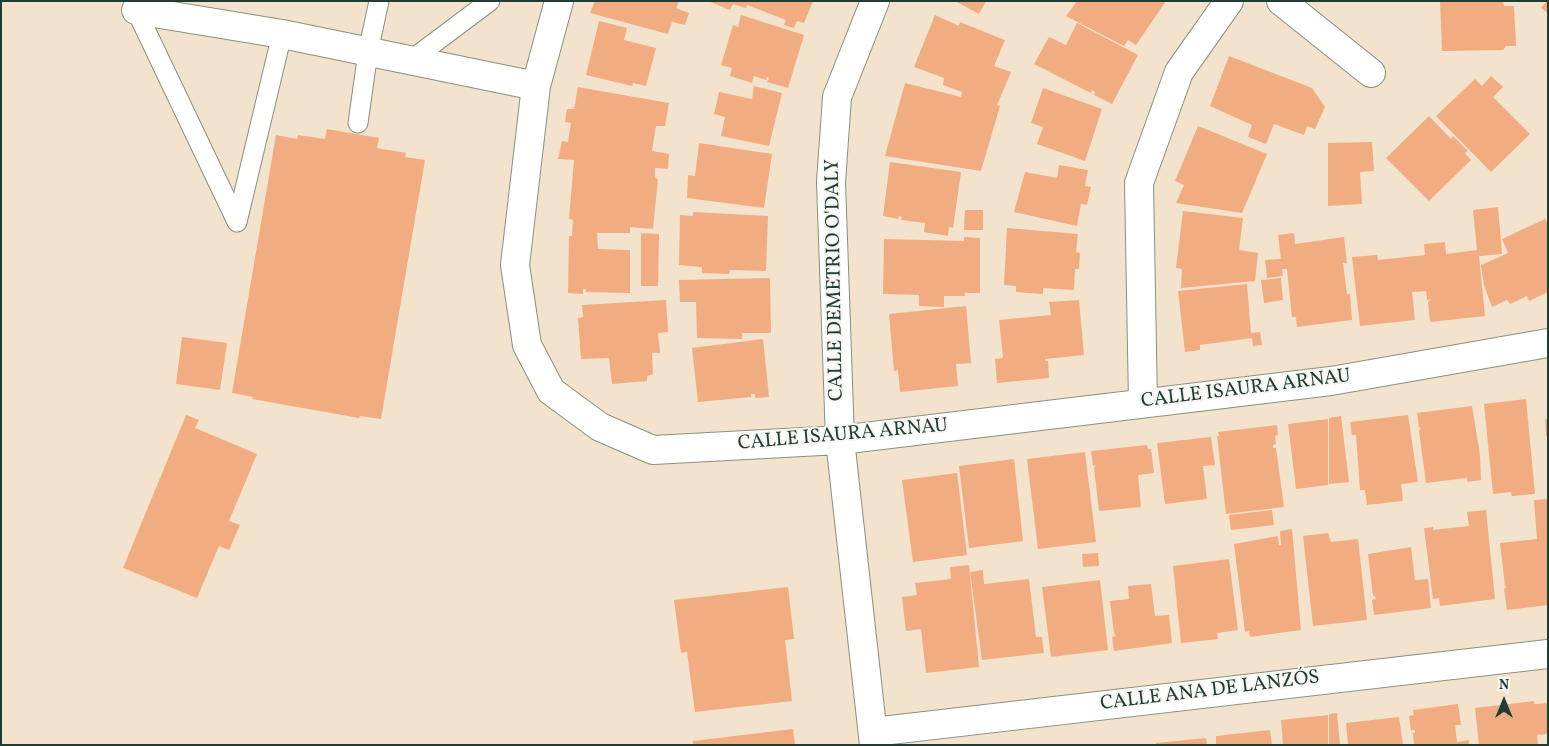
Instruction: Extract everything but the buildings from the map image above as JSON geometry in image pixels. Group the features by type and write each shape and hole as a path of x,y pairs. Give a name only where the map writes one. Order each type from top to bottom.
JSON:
{"street":[{"name":"CALLE ISAURA ARNAU","path":"559,1 536,86 515,265 527,345 551,391 600,428 653,450 840,440 1331,381 1548,344"},
{"name":"CALLE DEMETRIO O'DALY","path":"873,739 840,440 831,182 837,97 875,1"},
{"path":"1143,403 1140,183 1178,72 1229,1"},
{"path":"1281,1 1371,73"},
{"path":"136,10 282,34 536,86"},
{"name":"CALLE ANA DE LANZÓS","path":"873,739 1548,654"}],"lane":[{"path":"358,122 368,52 379,1"},
{"path":"410,61 490,1"},
{"path":"136,10 237,222 282,34"}]}
